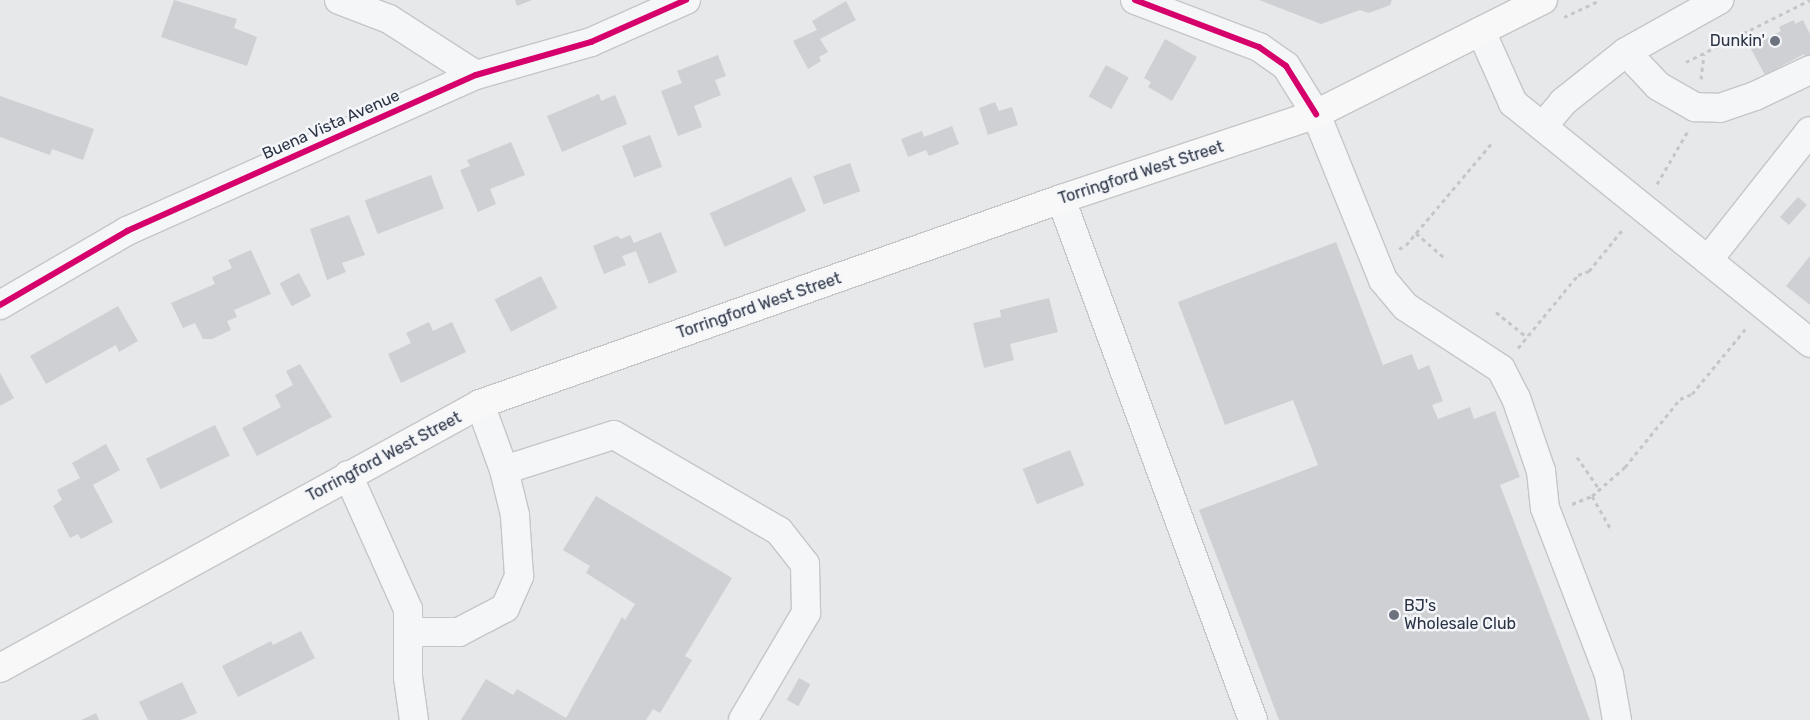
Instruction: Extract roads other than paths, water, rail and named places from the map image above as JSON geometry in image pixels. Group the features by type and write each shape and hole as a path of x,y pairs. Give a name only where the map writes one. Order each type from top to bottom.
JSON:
{"main road":[{"name":"Torringford West Street","path":"0,668 480,404 1061,199 1316,114 1481,31 1551,10"}],"street":[{"path":"338,0 389,19 476,75"},
{"name":"Buena Vista Avenue","path":"0,305 126,231 476,75 591,42 686,0"},
{"path":"1135,0 1163,5 1259,47 1286,66 1316,114 1383,280 1406,307 1501,369 1516,398 1541,471 1545,508 1609,676 1617,720"},
{"path":"1544,125 1563,102 1626,52 1719,0"},
{"path":"1481,31 1513,104 1544,125 1810,343"},
{"path":"1626,52 1658,86 1695,107 1720,108 1755,96 1810,70"},
{"path":"1708,260 1810,131"},
{"path":"1061,199 1253,720"},
{"path":"410,632 459,632 505,608 519,576 515,515 504,470 480,404"},
{"path":"504,470 614,435 779,531 805,564 806,613 743,720"},
{"path":"348,476 408,609 410,632 408,677 414,720"}],"place":[{"name":"Dunkin'","path":"1775,41"},
{"name":"BJ's Wholesale Club","path":"1394,615"}]}
